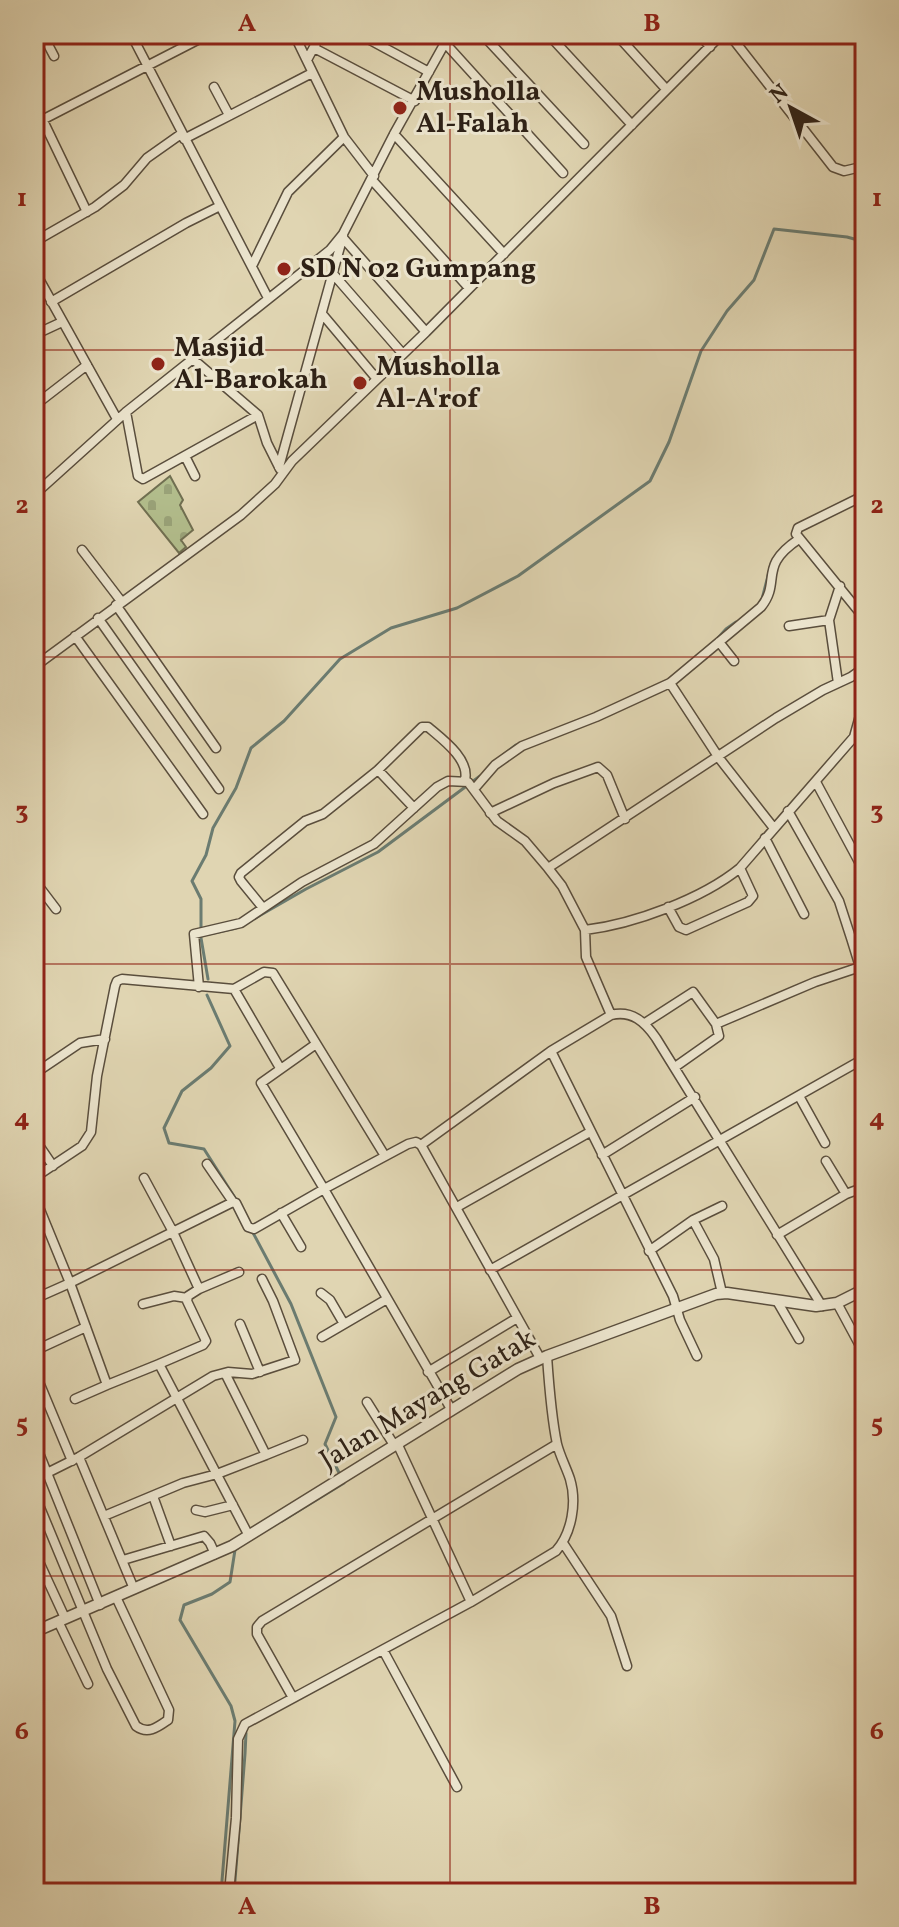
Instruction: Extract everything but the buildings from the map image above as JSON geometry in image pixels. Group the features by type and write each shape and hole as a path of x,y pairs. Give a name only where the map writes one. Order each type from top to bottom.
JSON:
{"street":[{"path":"34,40 44,34 54,56"},
{"path":"131,34 268,298"},
{"path":"44,119 209,34"},
{"path":"294,34 344,137 373,178 469,288"},
{"path":"307,60 321,34"},
{"path":"359,34 429,72"},
{"path":"281,471 343,236 394,134 450,34"},
{"path":"482,34 584,144"},
{"path":"548,34 632,125"},
{"path":"616,34 666,89"},
{"path":"699,34 710,47"},
{"path":"34,667 241,515 281,471 426,332 722,34"},
{"path":"729,34 833,167 844,171 865,166"},
{"path":"445,43 563,173"},
{"path":"314,48 415,101"},
{"path":"34,242 87,212 124,185 147,158 312,73"},
{"path":"214,87 229,115"},
{"path":"34,102 87,212"},
{"path":"394,134 504,254"},
{"path":"252,266 288,192 344,137"},
{"path":"51,302 172,230 220,206"},
{"path":"34,495 117,419 322,258 343,236"},
{"path":"343,236 426,332"},
{"path":"34,270 117,419"},
{"path":"334,275 402,353"},
{"path":"323,315 376,378"},
{"path":"34,335 62,322"},
{"path":"194,360 258,415 281,471"},
{"path":"34,406 87,365"},
{"path":"126,412 135,467 140,478 258,415"},
{"path":"185,456 195,476"},
{"path":"865,495 798,528 798,537 865,619"},
{"path":"199,987 194,937 241,923 302,882 374,844 442,783 470,784 522,746 670,683 765,602 774,562 798,537"},
{"path":"82,550 216,748"},
{"path":"838,683 829,620 840,586"},
{"path":"98,618 219,789"},
{"path":"789,626 829,620"},
{"path":"75,636 203,814"},
{"path":"719,642 734,661"},
{"path":"548,868 776,718 862,669"},
{"path":"585,930 613,925 668,907 721,882 740,868 849,744 858,727 861,712 862,669"},
{"path":"670,683 719,758 773,827"},
{"path":"263,908 241,881 241,873 305,821 321,816 378,770 425,726 445,742 462,762 470,784 490,813 525,841 574,907 585,930 586,957 611,1015"},
{"path":"490,813 554,783 598,767 607,775 625,819"},
{"path":"378,770 414,808"},
{"path":"816,782 865,873"},
{"path":"788,811 839,901 865,983"},
{"path":"765,838 804,914"},
{"path":"668,907 679,927 686,930 748,902 753,896 740,868"},
{"path":"34,880 56,909"},
{"path":"852,941 865,937"},
{"path":"716,1024 815,982 860,967"},
{"path":"34,1178 82,1146 91,1132 97,1076 117,981 122,979 234,989 264,972 273,973 385,1156"},
{"path":"234,989 280,1068"},
{"path":"645,1023 693,992 716,1024 719,1036 675,1067"},
{"path":"421,1145 551,1051 611,1015 626,1014 645,1023 675,1067 822,1306"},
{"path":"34,1074 83,1041 105,1039"},
{"path":"316,1044 263,1079 262,1086 451,1409"},
{"path":"551,1051 673,1296 697,1356"},
{"path":"490,1270 865,1058"},
{"path":"799,1096 825,1143"},
{"path":"602,1155 695,1097"},
{"path":"457,1207 590,1132"},
{"path":"34,1138 53,1166"},
{"path":"207,1164 252,1230 408,1144 416,1142 421,1145 517,1318 544,1357 557,1444 571,1483 571,1513 563,1543 542,1561 249,1720 242,1728 238,1739 236,1818 229,1893"},
{"path":"826,1161 846,1194"},
{"path":"144,1178 199,1289"},
{"path":"777,1235 846,1194 865,1187"},
{"path":"34,1299 233,1202"},
{"path":"649,1251 693,1220 722,1206"},
{"path":"37,1209 70,1283 107,1385"},
{"path":"281,1213 301,1247"},
{"path":"693,1220 714,1259 722,1293"},
{"path":"143,1304 174,1296 187,1298 199,1289 239,1272"},
{"path":"47,1473 213,1376 260,1372 296,1358 262,1279"},
{"name":"Jalan Mayang Gatak","path":"34,1632 215,1554 249,1536 451,1409 544,1357 722,1293 822,1306 837,1303 865,1289"},
{"path":"321,1293 330,1300 344,1324"},
{"path":"75,1399 206,1343 187,1298"},
{"path":"322,1337 387,1299"},
{"path":"777,1301 799,1339"},
{"path":"837,1303 865,1355"},
{"path":"428,1372 517,1318"},
{"path":"240,1324 260,1372"},
{"path":"34,1351 86,1327"},
{"path":"159,1364 249,1536"},
{"path":"34,1370 104,1516 134,1589"},
{"path":"225,1373 266,1455"},
{"path":"367,1402 396,1444 471,1602"},
{"path":"104,1516 183,1483 217,1474 303,1440"},
{"path":"35,1443 100,1605"},
{"path":"293,1698 257,1634 259,1624 557,1444"},
{"path":"34,1493 107,1669 136,1726 142,1730 156,1728 168,1720 169,1710 116,1597"},
{"path":"153,1496 171,1546"},
{"path":"196,1510 201,1513 233,1505"},
{"path":"123,1560 204,1536 215,1554"},
{"path":"563,1543 611,1616 627,1666"},
{"path":"34,1551 88,1684"},
{"path":"383,1650 457,1787"}],"green space":[{"path":"170,476 183,500 180,505 193,530 181,540 186,547 179,553 138,502"}],"waterway":[{"path":"208,979 201,938 201,899 192,881 206,855 213,828 236,788 251,748 284,721 340,659 391,628 457,608 518,576 650,481 669,442 701,351 727,311 754,280 774,229 847,237 865,242"},
{"path":"762,599 771,564"},
{"path":"718,638 736,622"},
{"path":"503,755 516,745"},
{"path":"250,921 378,852 480,776"},
{"path":"209,934 236,928"},
{"path":"207,995 230,1046 211,1068 182,1091 164,1128 169,1143 204,1149 237,1201"},
{"path":"251,1229 291,1304 336,1417 325,1444 344,1483 282,1521"},
{"path":"221,1893 235,1721 231,1706 180,1620 184,1605 212,1594 230,1582 235,1550 238,1548"},
{"path":"234,1893 245,1754 246,1733 242,1731"}],"place":[{"name":"Musholla Al-Falah","path":"400,108"},
{"name":"SD N 02 Gumpang","path":"284,269"},
{"name":"Masjid Al-Barokah","path":"158,364"},
{"name":"Musholla Al-A'rof","path":"360,383"}]}
